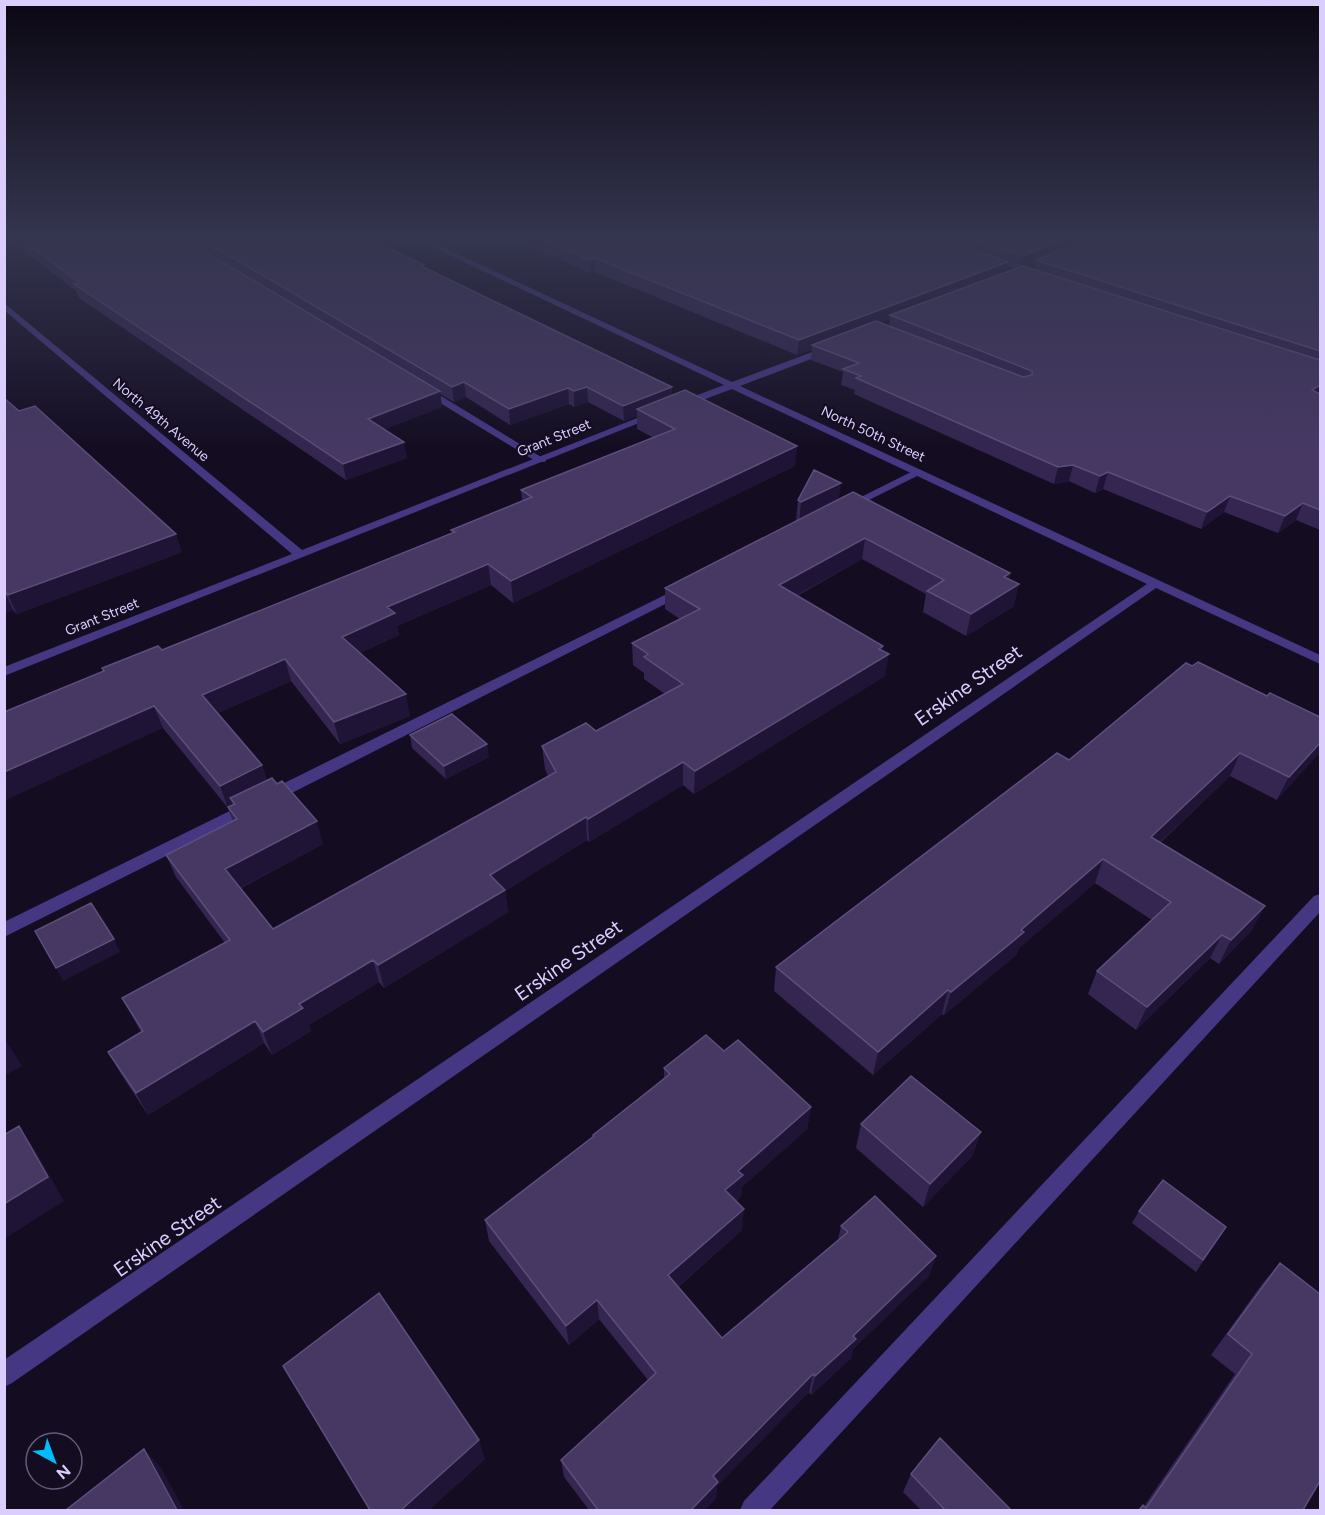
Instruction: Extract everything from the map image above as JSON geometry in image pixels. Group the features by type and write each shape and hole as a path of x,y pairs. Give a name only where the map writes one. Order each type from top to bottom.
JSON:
{"street":[{"name":"North 49th Avenue","path":"6,307 301,555"},
{"name":"North 50th Street","path":"563,307 1320,660"},
{"name":"Grant Street","path":"4,672 844,343"},
{"path":"420,387 541,460"},
{"path":"832,514 917,472"},
{"name":"Erskine Street","path":"4,1375 1156,583"},
{"path":"4,930 694,584"},
{"path":"753,1510 1320,901"}],"building":[{"path":"108,307 298,307 440,391 368,419 404,442 343,464"},
{"path":"316,307 505,307 672,387 623,406 587,387 574,391 568,388 509,409 464,382 452,387"},
{"path":"716,307 888,307 799,340"},
{"path":"913,307 1152,307 1320,360 1320,385 1312,390 1320,394 1320,510 1303,503 1285,516 1230,496 1207,512 1108,472 1100,476 1073,465 1058,467 856,378 861,376 843,369 859,363 812,345 876,321 1023,377 1032,375 1032,371 890,315"},
{"path":"1182,307 1320,307 1320,351"},
{"path":"685,390 797,446 511,581 488,564 387,607 395,613 342,637 406,694 334,722 285,659 202,695 262,765 220,786 154,706 4,772 4,712 104,671 102,668 158,646 162,650 455,532 451,530 532,497 521,490 675,429 637,409"},
{"path":"4,398 19,411 35,406 176,534 8,595 4,591"},
{"path":"814,470 841,483 801,502 798,500"},
{"path":"853,492 1010,573 1004,577 1019,584 971,614 927,591 944,580 865,538 779,585 883,646 879,649 889,654 695,771 683,762 588,819 586,817 490,875 505,890 378,965 373,960 299,1004 303,1008 263,1032 255,1021 136,1093 108,1052 143,1031 122,998 230,940 166,855 237,819 228,807 235,804 230,798 272,778 277,784 282,781 317,821 225,869 273,929 556,772 542,746 586,723 596,731 683,684 644,657 648,654 632,643 700,609 665,588"},
{"path":"1198,662 1267,696 1270,693 1320,717 1320,743 1289,777 1240,753 1151,837 1265,906 1231,940 1222,935 1147,1007 1097,971 1171,902 1103,859 1021,930 1024,932 951,992 948,990 878,1052 776,967 1057,753 1069,760 1186,663 1192,666"},
{"path":"452,714 487,744 444,766 410,735"},
{"path":"91,903 114,939 56,968 35,931"},
{"path":"706,1035 724,1051 738,1040 811,1107 738,1171 743,1175 725,1190 744,1209 668,1275 722,1338 848,1232 841,1226 875,1196 936,1256 853,1336 856,1339 815,1376 813,1374 713,1476 718,1482 691,1510 598,1510 561,1460 656,1373 597,1300 566,1326 485,1220 670,1074 664,1068"},
{"path":"911,1076 981,1132 930,1184 861,1124"},
{"path":"19,1126 48,1177 4,1204 4,1135"},
{"path":"1163,1180 1226,1227 1203,1260 1139,1211"},
{"path":"1280,1263 1320,1294 1320,1481 1303,1510 1139,1510 1143,1505 1146,1508 1252,1354 1228,1334"},
{"path":"379,1293 479,1440 401,1510 370,1510 283,1366"},
{"path":"940,1438 1011,1510 945,1510 911,1474"},
{"path":"144,1449 177,1510 66,1510"}]}
